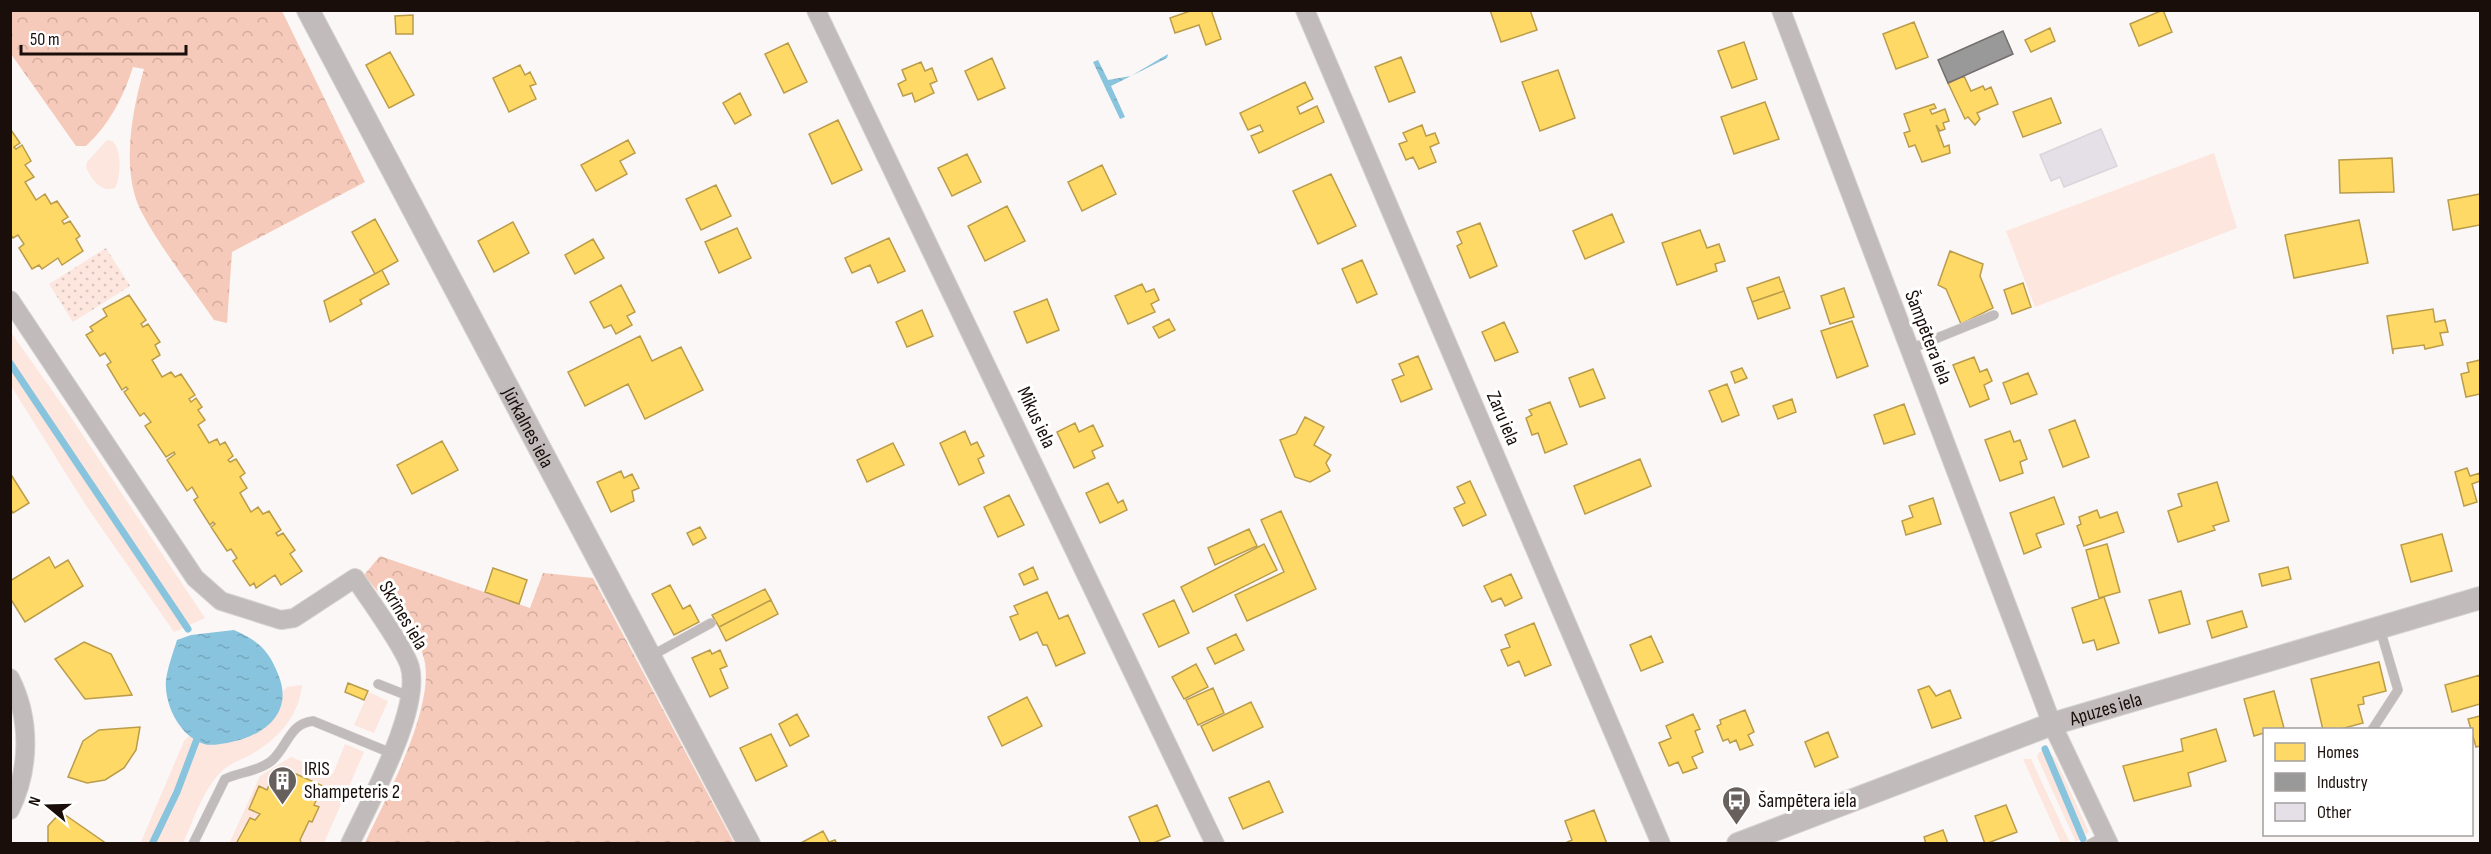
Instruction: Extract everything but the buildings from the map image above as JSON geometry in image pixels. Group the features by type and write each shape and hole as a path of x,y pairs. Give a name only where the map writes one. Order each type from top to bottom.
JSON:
{"street":[{"name":"Jūrkalnes iela","path":"308,10 749,843"},
{"name":"Mikus iela","path":"816,10 1215,843"},
{"name":"Zaru iela","path":"1305,10 1661,843"},
{"name":"Šampētera iela","path":"1781,10 2052,724 2101,841"},
{"name":"Skrīnes iela","path":"10,300 195,578 221,602 282,620 294,618 355,578 408,663 414,683 406,718 350,843"},
{"name":"Apuzes iela","path":"1739,843 2052,724 2481,598"},
{"path":"10,678 23,712 26,753 22,776 10,810"}],"lane":[{"path":"1910,350 1994,315"},
{"path":"651,656 711,623"},
{"path":"2373,728 2398,690 2379,627"},
{"path":"378,684 411,697"},
{"path":"193,843 225,779 260,768 272,761 298,725 304,721 313,720 391,753"}],"shaded area":[{"path":"107,140 112,141 118,150 120,163 117,183 115,188 110,189 97,184 86,167 87,162"},
{"path":"2214,153 2237,228 2035,307 2006,231"},
{"path":"106,248 130,286 73,322 49,284"},
{"path":"10,331 66,410 205,618 174,632 87,507 11,386"},
{"path":"302,685 297,707 286,726 261,748 233,763 216,777 204,795 183,843 140,844 184,741 190,735 204,744 281,702 281,693 287,687"},
{"path":"369,692 388,701 374,733 354,725"},
{"path":"345,744 364,752 324,843 302,843 300,840 323,786 285,769 280,782 272,778 267,790 259,787 249,809 260,814 243,827 236,843 229,844 260,776 291,757 333,774"},
{"path":"2045,749 2055,758 2089,832 2076,842 2037,757 2038,753"},
{"path":"2023,759 2031,759 2070,843 2061,843"}],"green space":[{"path":"10,11 282,11 365,182 232,252 227,323 214,320 158,240 135,197 131,179 130,141 144,69 133,67 120,99 102,129 86,146 76,146 11,54"},
{"path":"380,556 530,608 543,573 593,578 734,843 365,843 397,776 418,721 426,672 417,641 364,575"}],"water":[{"path":"1168,54 1167,58 1131,76"},
{"path":"1098,60 1108,80 1131,76 1111,86 1125,117 1120,119 1093,62"},
{"path":"234,630 256,642 266,652 278,674 282,688 282,701 279,712 263,729 240,740 212,745 204,744 195,740 180,727 171,709 166,689 169,665 177,640 191,635"}],"waterway":[{"path":"10,363 188,629"},
{"path":"152,844 177,792 197,739"},
{"path":"2045,749 2083,839"}],"place":[{"name":"IRIS Shampeteris 2","path":"283,806"},
{"name":"Šampētera iela","path":"1737,826"}]}
